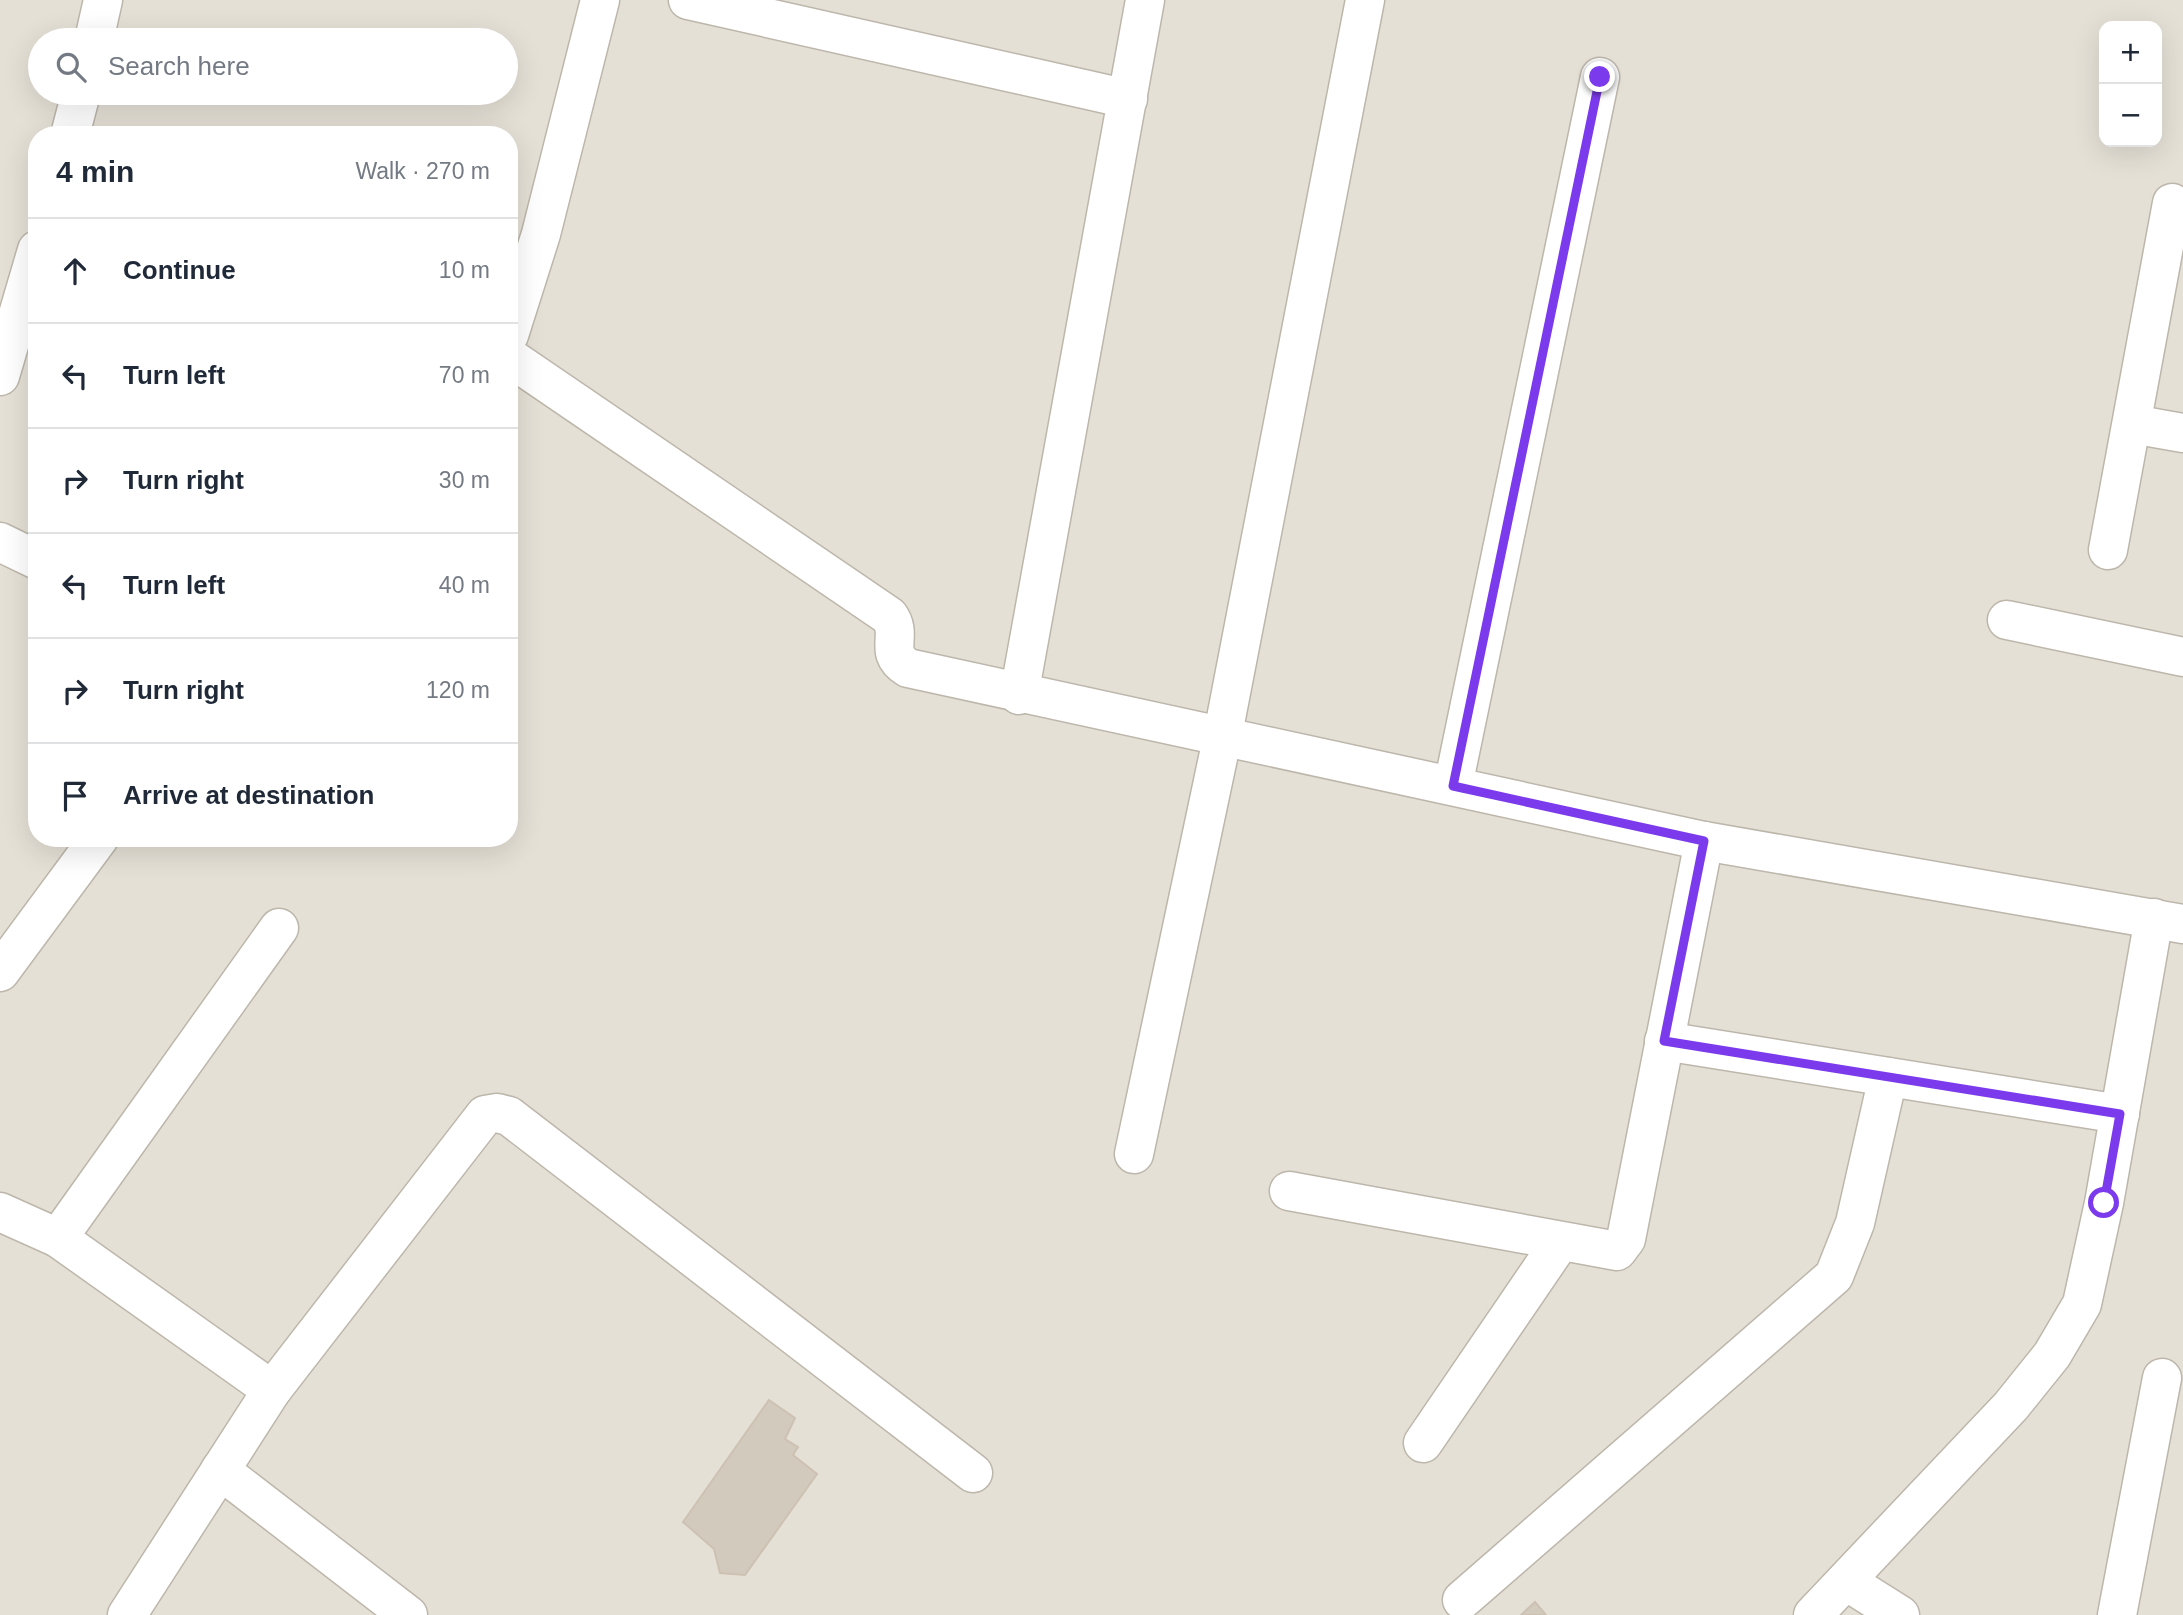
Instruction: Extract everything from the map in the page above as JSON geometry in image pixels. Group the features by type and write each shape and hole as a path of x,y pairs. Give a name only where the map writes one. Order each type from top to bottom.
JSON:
{"street":[{"path":"97,28 103,0"},
{"path":"518,276 525,230 600,0"},
{"path":"688,0 1128,99"},
{"path":"1019,695 1145,0"},
{"path":"1134,1154 1222,738 1365,0"},
{"path":"1453,786 1600,77"},
{"path":"75,126 79,105"},
{"path":"2108,550 2172,203"},
{"path":"0,376 28,281"},
{"path":"518,363 889,616 894,622 893,652 898,662 919,672 1222,738 1294,750 1704,841 2169,921 2120,1114 2082,1304 2052,1355 2011,1406 1813,1615"},
{"path":"2132,424 2183,433"},
{"path":"0,542 28,556"},
{"path":"2007,620 2183,657"},
{"path":"1289,1191 1617,1251 1626,1239 1704,841"},
{"path":"0,972 92,847"},
{"path":"58,1238 279,928"},
{"path":"1664,1041 2120,1114"},
{"path":"1462,1600 1834,1276 1855,1223 1888,1077"},
{"path":"127,1615 272,1390 485,1115 497,1113 509,1116 974,1473"},
{"path":"0,1212 58,1238 272,1390"},
{"path":"1423,1443 1560,1242"},
{"path":"2117,1615 2162,1378"},
{"path":"220,1470 408,1615"},
{"path":"1846,1581 1900,1615"}],"shaded area":[{"path":"0,0 2183,0 2183,1615 0,1615"}],"building":[{"path":"769,1400 795,1418 785,1439 798,1447 793,1455 817,1474 745,1575 720,1573 714,1549 683,1522"},
{"path":"1535,1602 1546,1615 1521,1615"}],"route":[{"path":"1600,77 1453,786 1704,841 1664,1041 2120,1114 2104,1203"}]}
